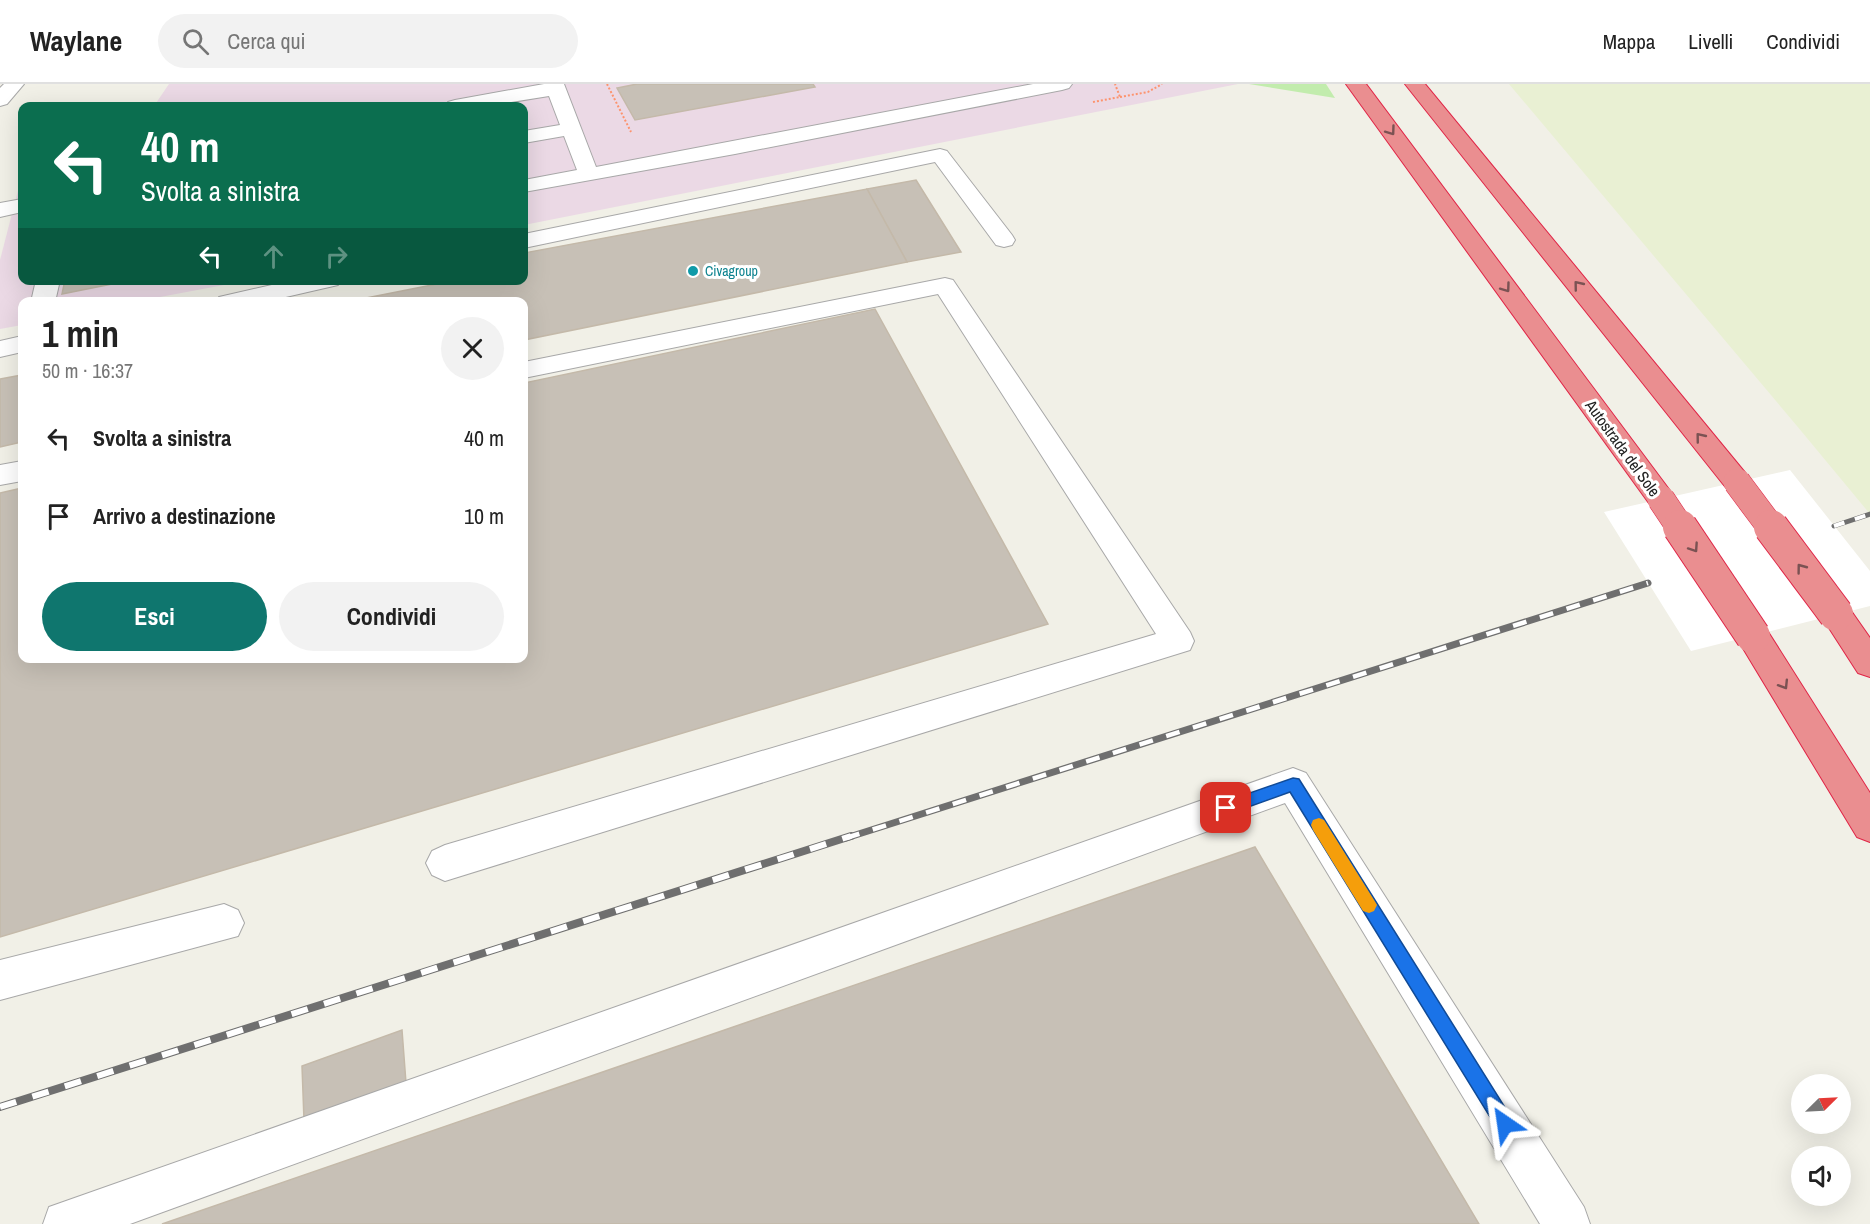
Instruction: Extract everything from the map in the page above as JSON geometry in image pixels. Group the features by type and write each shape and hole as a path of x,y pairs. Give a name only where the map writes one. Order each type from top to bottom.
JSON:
{"highway":[{"name":"Autostrada del Sole","path":"1356,84 1661,500 1753,636 1870,825"},
{"path":"1415,84 1737,482 1870,663"}],"street":[{"path":"0,100 14,84"},
{"path":"528,185 1062,84"},
{"path":"475,102 555,86 589,175"},
{"path":"528,136 571,129"},
{"path":"528,240 940,154 1004,240"},
{"path":"0,199 18,197"},
{"path":"0,210 18,207"},
{"path":"251,297 307,285"},
{"path":"445,863 1178,641 945,285 528,369"},
{"path":"0,349 18,345"},
{"path":"0,475 18,472"},
{"path":"66,1224 1293,784 1567,1224"},
{"path":"0,980 224,923"}],"path":[{"path":"1120,97 1148,92 1162,84"}],"shaded area":[{"path":"169,84 1238,84 528,224 528,102 157,102"},
{"path":"18,190 18,285 224,285 160,297 18,297 18,326 0,329 0,260"}],"green space":[{"path":"1249,84 1326,84 1335,98"},
{"path":"1509,84 1870,84 1870,514 1797,426"}],"pier":[{"path":"1790,470 1870,571 1870,606 1691,651 1604,512"}],"building":[{"path":"637,84 813,84 815,87 635,120 617,88"},
{"path":"916,180 961,252 907,262 867,189"},
{"name":"Civagroup","path":"867,189 907,262 528,339 528,297 371,297 432,285 528,285 528,252"},
{"path":"64,285 107,285 62,294"},
{"path":"875,309 1048,624 0,937 0,493 18,489 18,663 528,663 528,382"},
{"path":"18,376 18,443 0,447 0,379"},
{"path":"1255,847 1479,1224 162,1224"},
{"path":"402,1030 406,1083 304,1120 302,1066"}],"railway":[{"path":"1834,526 1870,514"},
{"path":"846,838 1648,583"},
{"path":"0,1107 851,836"}],"slow traffic":[{"path":"1319,825 1369,905"}],"place":[{"name":"Civagroup","path":"693,271"}],"route":[{"path":"1226,808 1293,784 1505,1124"}]}
